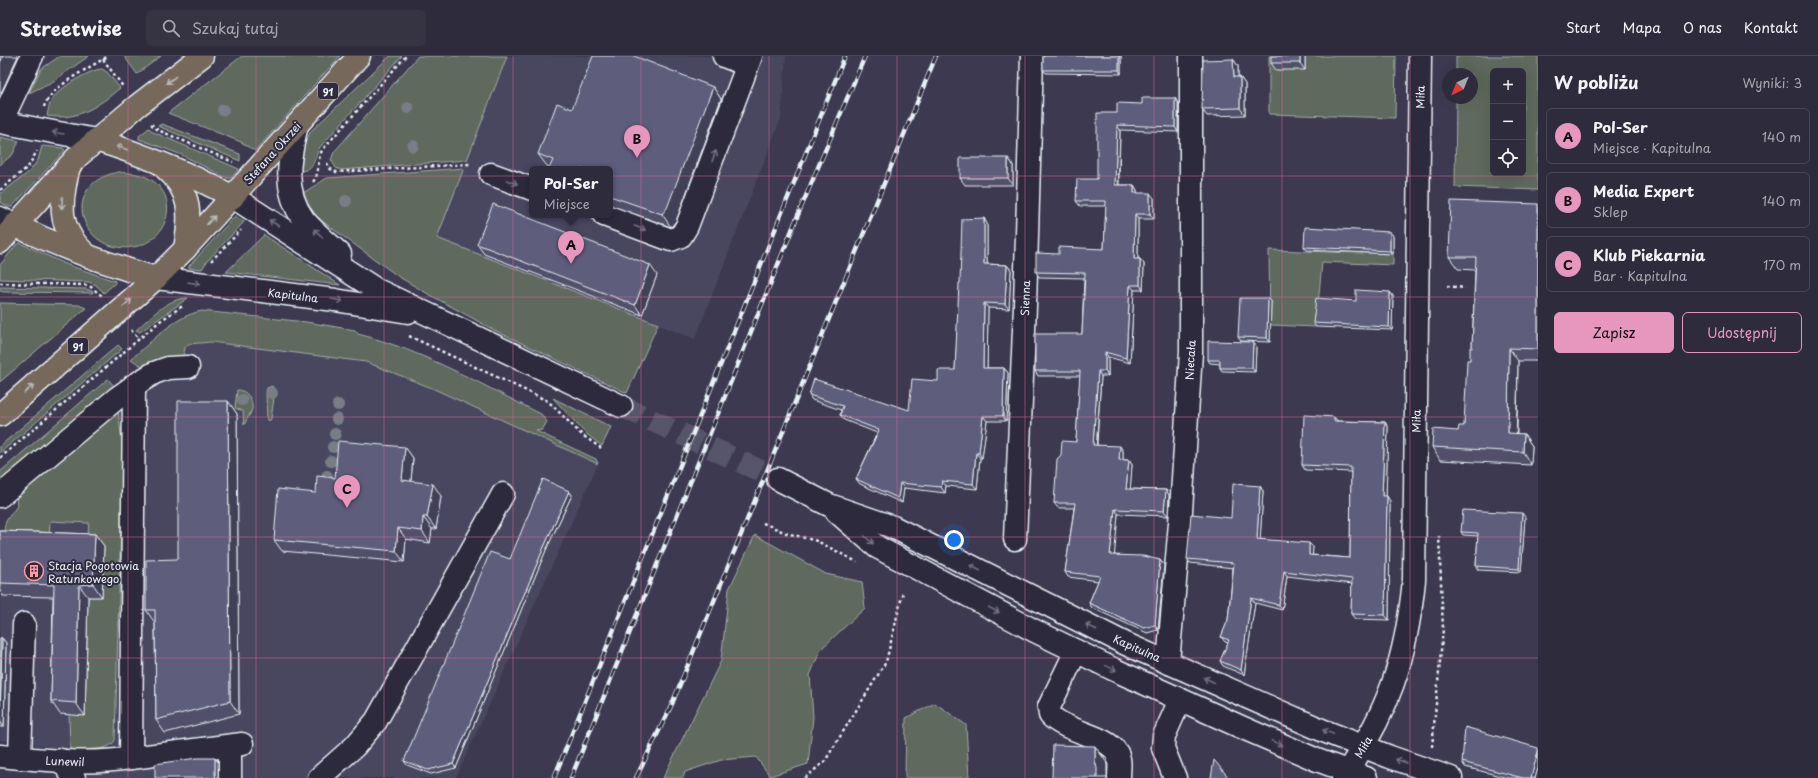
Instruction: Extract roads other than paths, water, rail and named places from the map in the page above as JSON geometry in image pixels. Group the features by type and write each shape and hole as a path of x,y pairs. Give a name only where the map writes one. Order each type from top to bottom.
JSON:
{"main road":[{"path":"0,242 7,222 96,140 202,56"},
{"name":"Stefana Okrzei","path":"185,249 359,56"},
{"path":"96,140 148,156 200,179 233,197"},
{"path":"148,156 172,174 182,187 188,207 188,232 185,249"},
{"path":"69,165 62,204 63,219 69,235 77,247 91,258"},
{"path":"7,222 52,243 91,258 156,278"},
{"name":"91","path":"0,415 156,278 185,249"}],"street":[{"path":"612,218 671,240 681,236 687,226 749,60 724,56"},
{"name":"Sienna","path":"1015,539 1025,306 1032,56"},
{"name":"Niecała","path":"1168,662 1181,511 1192,352 1193,166 1191,56"},
{"name":"Miła","path":"1352,776 1388,700 1403,653 1410,618 1414,580 1420,56"},
{"path":"32,61 0,122 96,140"},
{"name":"Kapitulna","path":"297,125 289,161 288,175 298,208 304,220 377,290"},
{"path":"482,169 529,188"},
{"name":"Kapitulna","path":"233,197 377,290 621,406"},
{"name":"Kapitulna","path":"156,278 328,299 429,315"},
{"path":"0,496 134,386 154,373 168,368 188,367"},
{"path":"131,758 134,386"},
{"name":"Kapitulna","path":"778,479 829,505 893,527 1126,644 1365,747 1451,778"},
{"path":"319,778 355,746 376,721 503,494"},
{"name":"Kapitulna","path":"829,505 877,548 1076,651 1180,700 1352,776"},
{"path":"10,757 24,624"},
{"path":"1076,651 1049,707 1050,715 1058,722 1108,744 1117,753 1120,764 1119,778"},
{"path":"1175,778 1163,748 1164,736 1180,700"},
{"name":"Lunewil","path":"10,757 106,762 131,758 233,757"},
{"path":"61,760 74,778"}],"tunnel":[{"path":"621,406 778,479"}],"railway":[{"path":"554,778 845,56"},
{"path":"571,778 800,210 865,56"},
{"path":"636,778 672,704 936,56"}],"place":[{"name":"Media Expert","path":"637,158"},
{"name":"Pol-Ser","path":"571,264"},
{"name":"Klub Piekarnia","path":"347,508"},
{"name":"Stacja Pogotowia Ratunkowego","path":"34,571"}]}
